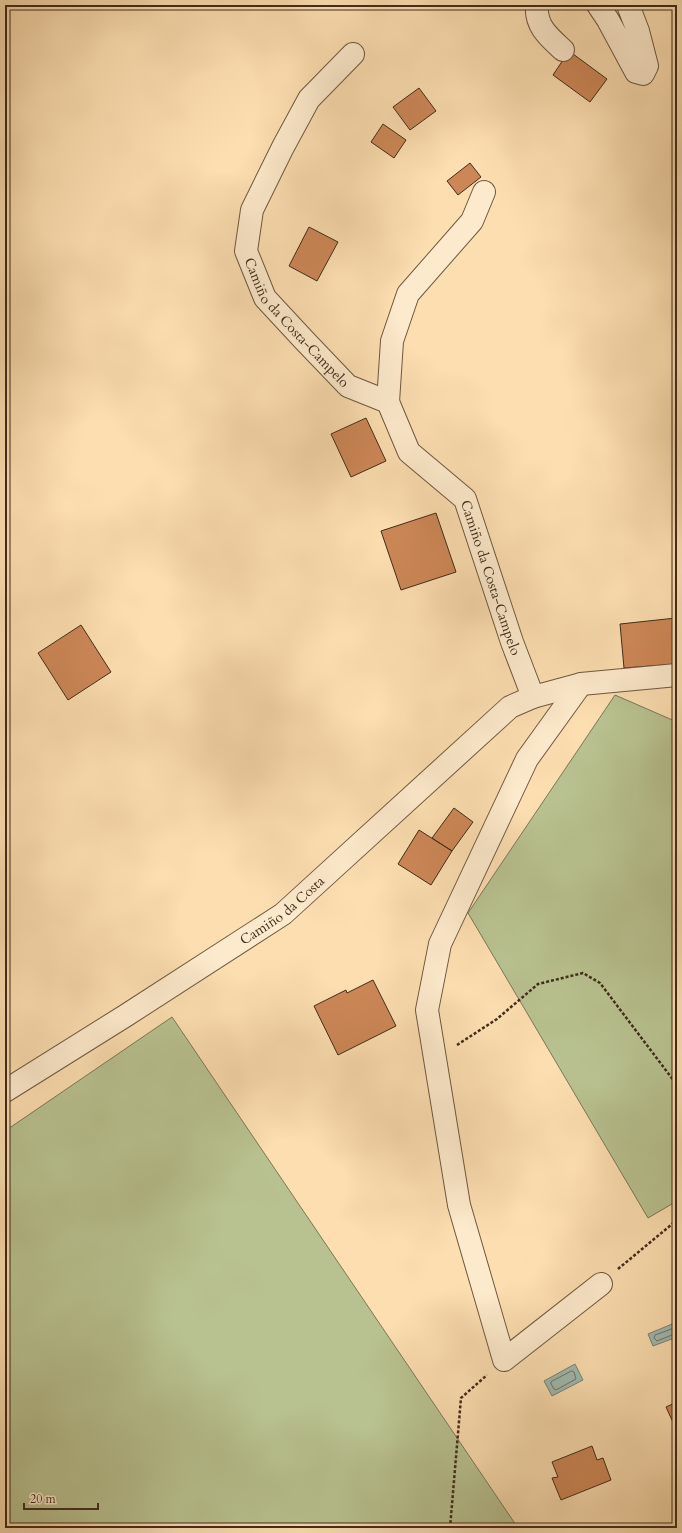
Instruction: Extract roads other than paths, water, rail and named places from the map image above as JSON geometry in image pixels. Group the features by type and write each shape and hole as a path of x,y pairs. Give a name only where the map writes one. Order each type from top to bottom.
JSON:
{"street":[{"path":"536,5 536,18 547,35 563,50"},
{"path":"598,5 608,20 636,72 643,74 647,66 638,31 628,5"},
{"name":"Camiño da Costa-Campelo","path":"353,54 309,100 286,140 252,210 246,251 265,298 348,386 388,402 408,452 465,498 512,642 533,697"},
{"path":"388,402 392,341 408,294 472,221 484,192"},
{"name":"Camiño da Costa","path":"5,1091 283,914 510,707 533,697 581,684 677,675"},
{"path":"581,684 527,759 440,944 427,1010 459,1204 504,1360 601,1284"}],"water":[{"path":"677,1322 677,1337 653,1346 648,1334"},
{"path":"575,1364 583,1380 552,1396 544,1381"}]}
